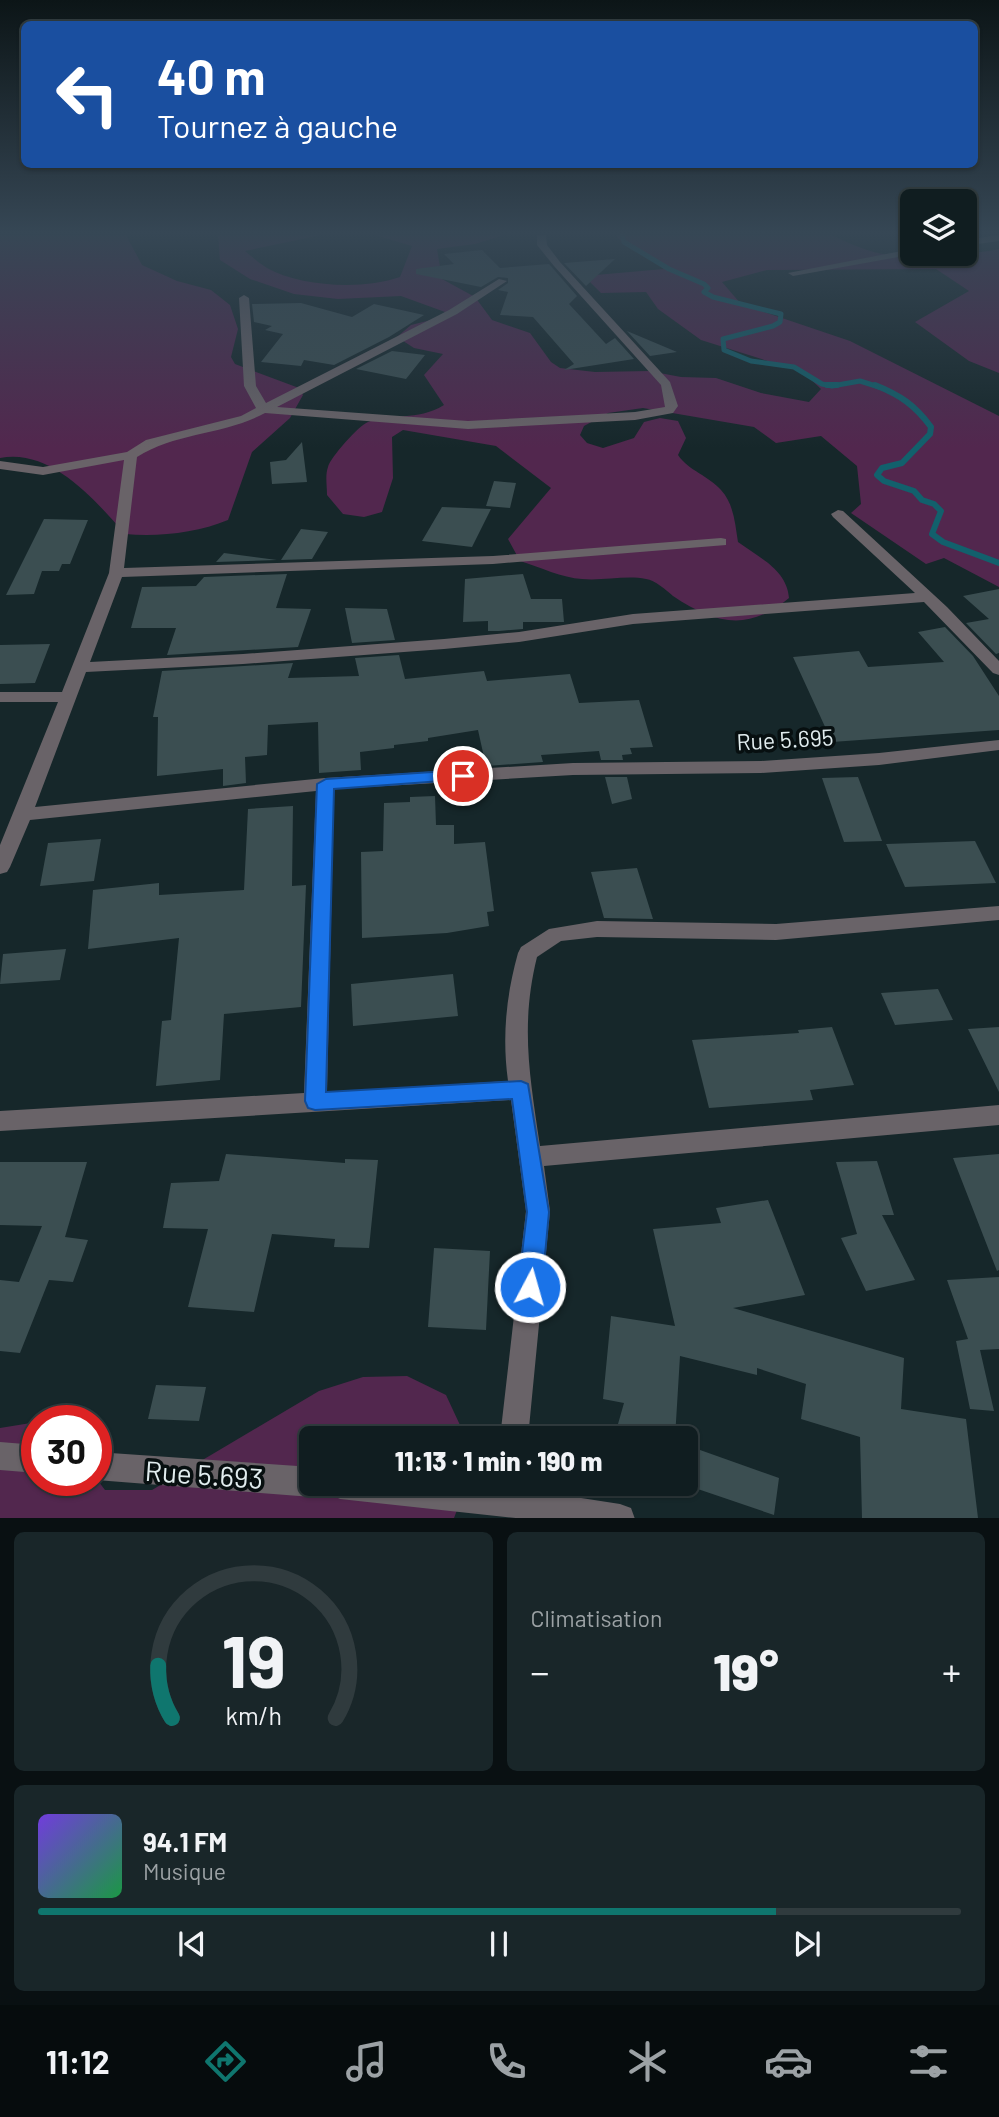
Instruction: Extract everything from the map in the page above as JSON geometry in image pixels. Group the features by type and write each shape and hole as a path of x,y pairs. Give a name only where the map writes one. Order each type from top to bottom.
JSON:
{"street":[{"path":"245,306 250,386 263,410"},
{"path":"0,465 43,471 131,455 150,443 245,418 463,306"},
{"path":"263,410 468,425 635,416 669,410 673,406 666,384 611,326 596,306"},
{"path":"0,867 5,845 23,814 116,573 131,455"},
{"path":"838,514 927,597 999,670"},
{"path":"116,573 493,560 722,542"},
{"path":"80,667 243,659 444,643 519,636 633,619 927,597"},
{"path":"0,697 68,697"},
{"name":"Rue 5.695","path":"23,814 326,784 573,769 761,767 879,760 999,745"},
{"path":"315,1101 326,784"},
{"path":"515,1426 538,1212 515,1051 518,991 528,953 556,934 597,929 776,932 999,913"},
{"path":"0,1121 521,1090"},
{"path":"530,1157 999,1115"},
{"path":"0,1456 21,1458"},
{"name":"Rue 5.693","path":"112,1467 299,1481"},
{"path":"521,1496 620,1518"}],"shaded area":[{"path":"0,306 230,306 238,329 231,357 235,364 299,388 303,395 290,418 252,452 228,520 203,528 151,535 125,534 86,492 54,469 19,457 0,458"},
{"path":"428,306 482,306 492,320 530,333 551,362 560,368 595,372 649,371 681,377 716,378 761,393 809,402 821,389 803,372 701,340 656,306 746,306 850,341 999,416 999,587 944,558 926,564 851,513 861,504 857,466 821,436 776,443 754,427 643,408 608,413 584,426 580,435 587,443 603,448 634,438 644,422 660,418 678,421 686,438 678,455 716,485 725,496 733,514 738,542 771,566 783,580 789,598 774,609 745,620 717,618 688,606 649,580 574,578 520,561 508,539 551,488 496,446 403,430 392,437 393,478 382,512 364,517 343,514 327,495 327,473 334,457 352,435 364,424 377,419 424,413 444,405 424,375 443,354 414,348 397,337 411,325 439,318 445,312"},
{"path":"943,306 999,306 999,373 969,361 915,322"},
{"path":"407,1376 446,1395 460,1426 299,1426 299,1496 462,1496 454,1518 0,1518 0,1428 21,1425 21,1496 112,1496 112,1490 152,1490 319,1391 363,1377"}],"building":[{"path":"252,306 311,306 352,317 371,306 382,306 424,315 389,337 334,365 304,360 301,366 261,362 283,334 265,330 272,326 254,322"},
{"path":"503,306 571,306 606,344 615,338 634,359 564,370 574,364 533,317 500,315"},
{"path":"627,331 677,352 650,356"},
{"path":"392,351 425,355 406,379 356,369"},
{"path":"302,442 307,482 272,484 270,462 286,460"},
{"path":"494,481 516,483 510,508 486,506"},
{"path":"442,507 491,509 472,547 422,541"},
{"path":"44,519 88,520 70,564 62,564 59,571 42,571 34,594 6,595"},
{"path":"301,529 328,532 312,559 281,560"},
{"path":"224,553 277,560 216,562"},
{"path":"287,574 276,608 311,609 298,647 167,655 176,628 131,628 142,587 196,586 204,577"},
{"path":"523,574 531,599 562,599 564,622 523,622 523,629 488,631 488,621 463,622 465,579"},
{"path":"999,589 999,653 996,654 966,623 989,619 963,596"},
{"path":"345,608 387,609 395,640 352,643"},
{"path":"945,627 973,656 999,696 999,730 832,742 793,657 859,651 868,667 944,662 918,632"},
{"path":"50,644 35,683 0,684 0,645"},
{"path":"399,655 405,679 484,671 487,681 570,674 579,703 639,700 653,747 630,748 632,754 622,755 623,760 601,760 599,751 541,755 543,762 486,766 478,730 394,745 394,748 360,752 361,770 319,773 318,722 268,725 267,755 245,757 246,783 223,786 223,769 157,776 158,717 153,717 162,671 293,663 288,678 359,676 355,658"},
{"path":"605,777 627,777 632,799 612,804"},
{"path":"858,777 882,841 844,842 822,778"},
{"path":"435,796 436,825 454,825 454,844 485,842 494,911 487,912 489,926 447,933 362,938 361,852 383,851 384,803 410,802 410,797"},
{"path":"293,806 292,886 306,885 301,1007 224,1014 220,1080 156,1086 162,1021 171,1020 179,938 88,949 93,890 159,883 159,895 244,890 248,809"},
{"path":"101,839 94,881 40,886 48,843"},
{"path":"975,841 996,883 905,887 886,844"},
{"path":"637,868 653,919 604,918 591,872"},
{"path":"66,949 60,980 0,984 3,954"},
{"path":"453,974 458,1016 353,1026 351,984"},
{"path":"938,989 953,1020 895,1025 881,993"},
{"path":"832,1027 854,1085 810,1090 813,1100 709,1108 692,1040 799,1033 798,1030"},
{"path":"999,1027 999,1092 968,1029"},
{"path":"226,1154 345,1163 345,1159 378,1160 369,1248 334,1247 335,1239 272,1234 254,1312 188,1307 208,1229 163,1228 171,1183 219,1181"},
{"path":"999,1154 999,1270 997,1271 953,1158"},
{"path":"877,1161 894,1215 882,1215 915,1280 866,1291 841,1238 857,1234 836,1162"},
{"path":"0,1162 87,1162 65,1237 88,1240 73,1282 49,1280 20,1353 0,1351 0,1280 19,1282 42,1226 0,1225"},
{"path":"768,1200 805,1295 733,1308 904,1358 901,1409 966,1419 978,1518 862,1518 860,1437 801,1419 806,1384 757,1368 757,1375 680,1356 676,1426 617,1426 624,1403 603,1399 611,1316 675,1326 653,1229 721,1223 716,1208"},
{"path":"434,1248 490,1251 486,1330 428,1327"},
{"path":"999,1277 999,1349 980,1350 994,1411 970,1409 956,1341 968,1339 947,1280"},
{"path":"156,1385 206,1387 199,1421 148,1419"},
{"path":"698,1449 779,1478 774,1515 698,1489"}],"waterway":[{"path":"748,306 781,314 780,322 723,339 724,350 751,361 794,367 827,385"},
{"path":"827,385 860,381 879,387"},
{"path":"827,385 837,385"},
{"path":"875,385 906,402 931,427 930,434 902,463 882,468 877,475 884,481 914,491 922,500 934,504 941,511 932,534 943,542 999,563"}],"route":[{"path":"463,776 326,784 315,1101 521,1090 538,1212 530,1287"}]}
